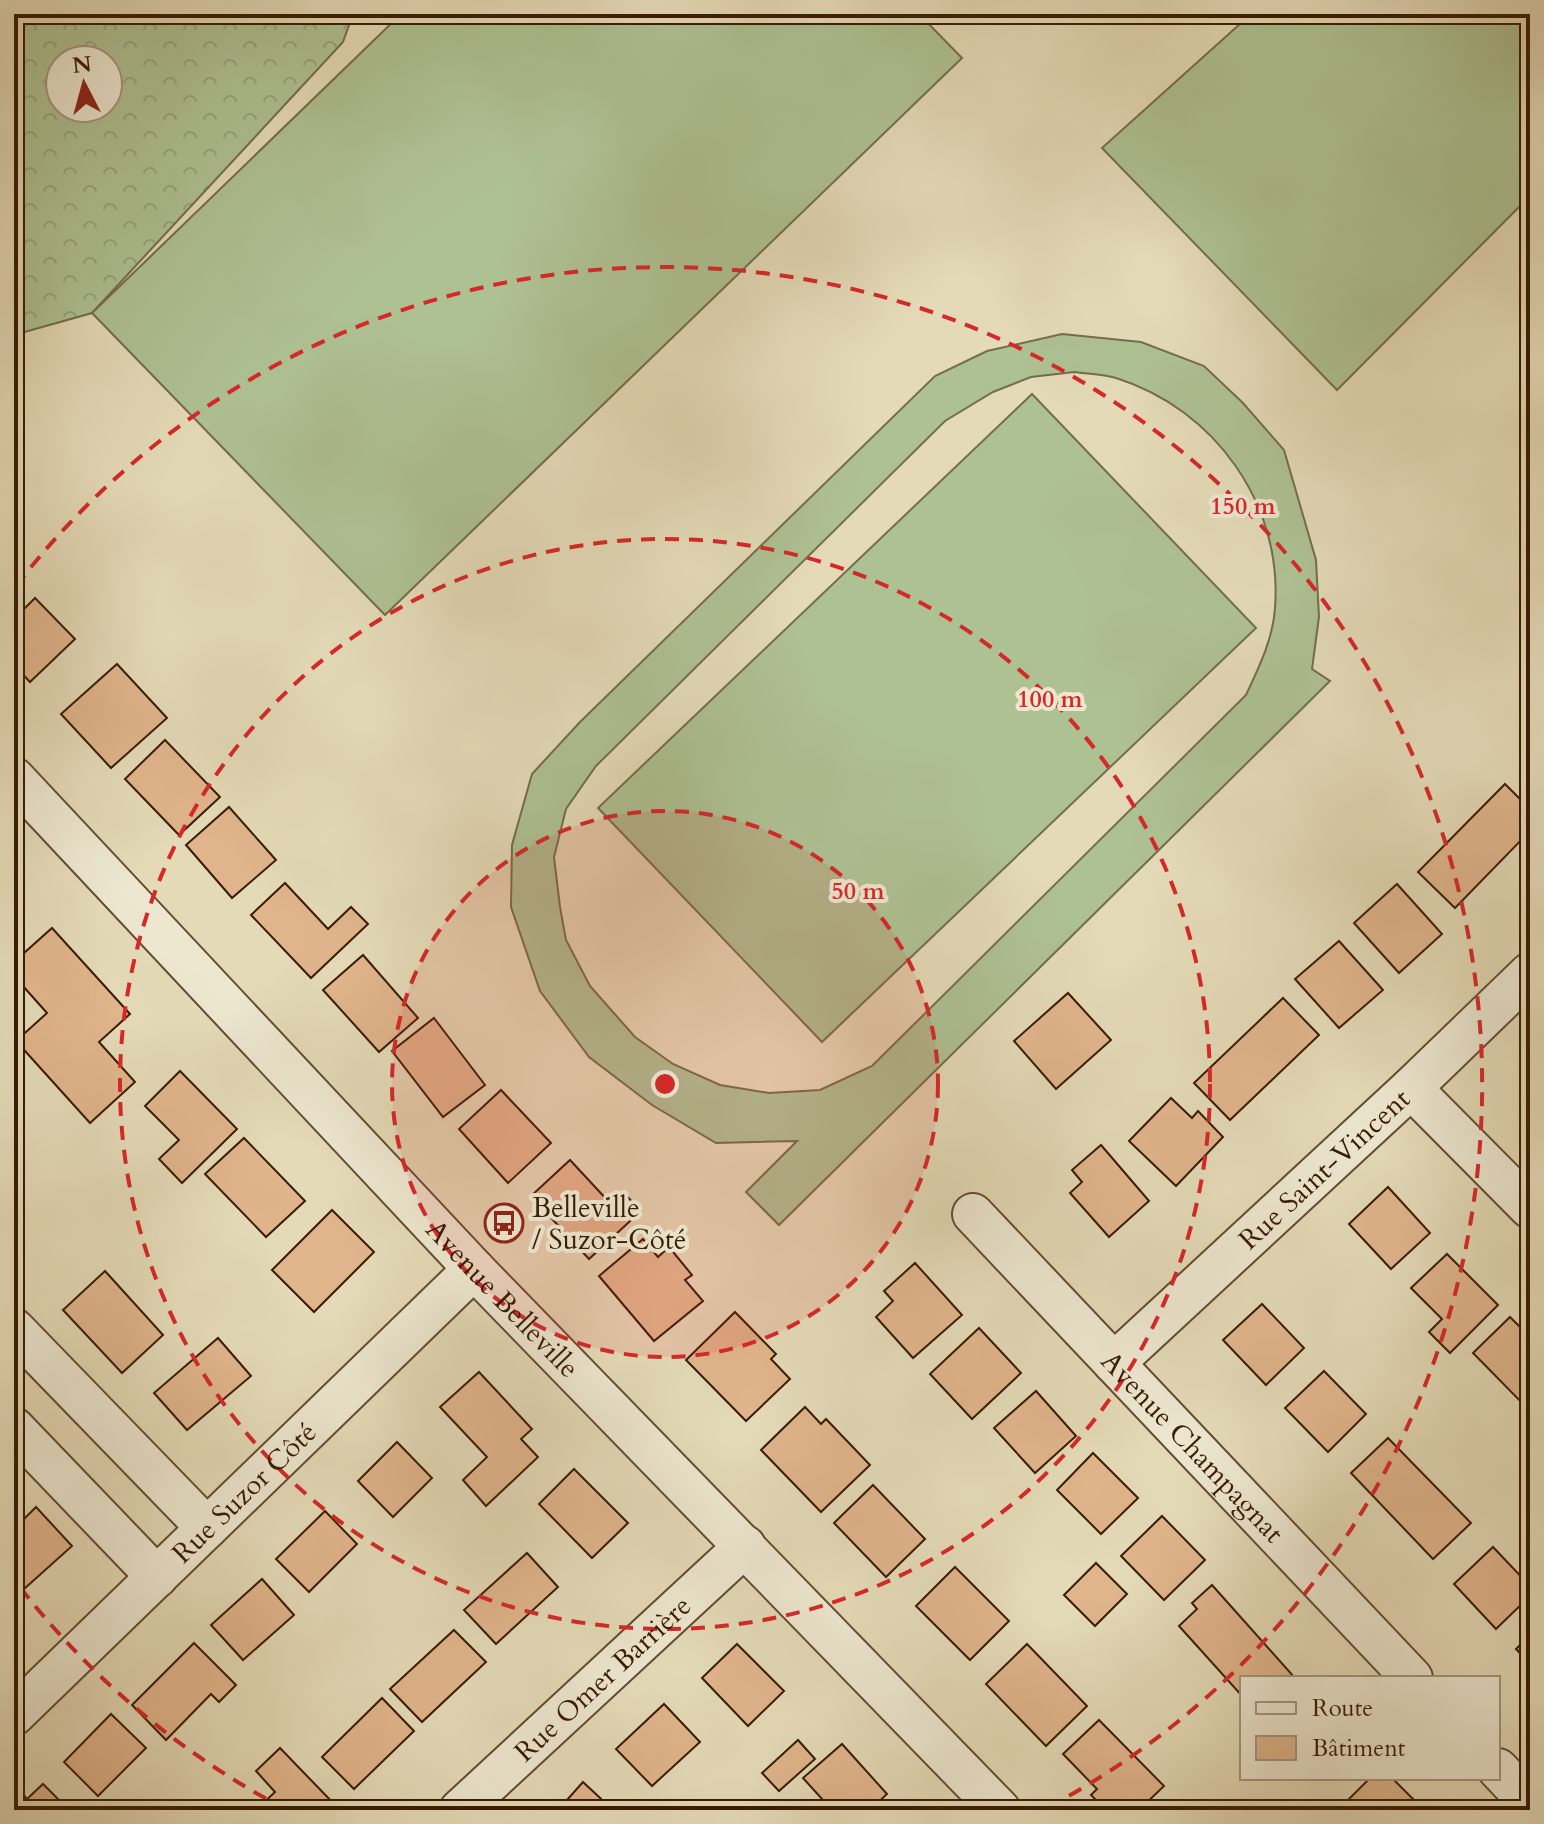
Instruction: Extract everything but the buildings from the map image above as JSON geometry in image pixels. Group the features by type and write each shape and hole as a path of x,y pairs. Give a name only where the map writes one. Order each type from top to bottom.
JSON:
{"street":[{"name":"Avenue Belleville","path":"14,778 474,1269 998,1809"},
{"name":"Rue Saint-Vincent","path":"1114,1363 1411,1088 1530,973"},
{"path":"1411,1088 1530,1208"},
{"name":"Avenue Champagnat","path":"973,1214 1410,1676"},
{"name":"Rue Suzor Côté","path":"14,1715 474,1269"},
{"path":"14,1329 207,1528"},
{"path":"14,1428 157,1577"},
{"name":"Rue Omer Barrière","path":"460,1810 745,1546"},
{"path":"1500,1771 1530,1803"}],"green space":[{"path":"14,14 353,14 343,42 92,313 14,335"},
{"path":"401,14 919,14 962,58 385,615 92,313"},
{"path":"1251,14 1530,14 1530,196 1337,390 1102,148"},
{"path":"1062,334 1141,342 1204,366 1243,403 1284,450 1316,560 1319,617 1312,669 1330,681 779,1225 746,1192 797,1141 716,1143 652,1105 589,1057 540,991 511,907 512,845 532,774 580,722 935,376 987,351","holes":["1074,372 1116,378 1152,393 1184,413 1212,437 1236,466 1254,498 1267,533 1275,570 1275,608 1268,642 1246,695 872,1066 820,1090 769,1093 720,1085 673,1064 635,1037 590,986 566,940 554,857 566,809 596,766 945,421 993,392 1031,377"]},
{"path":"1032,394 1256,628 822,1042 598,808"}],"place":[{"name":"Belleville / Suzor-Côté","path":"504,1223"}]}
